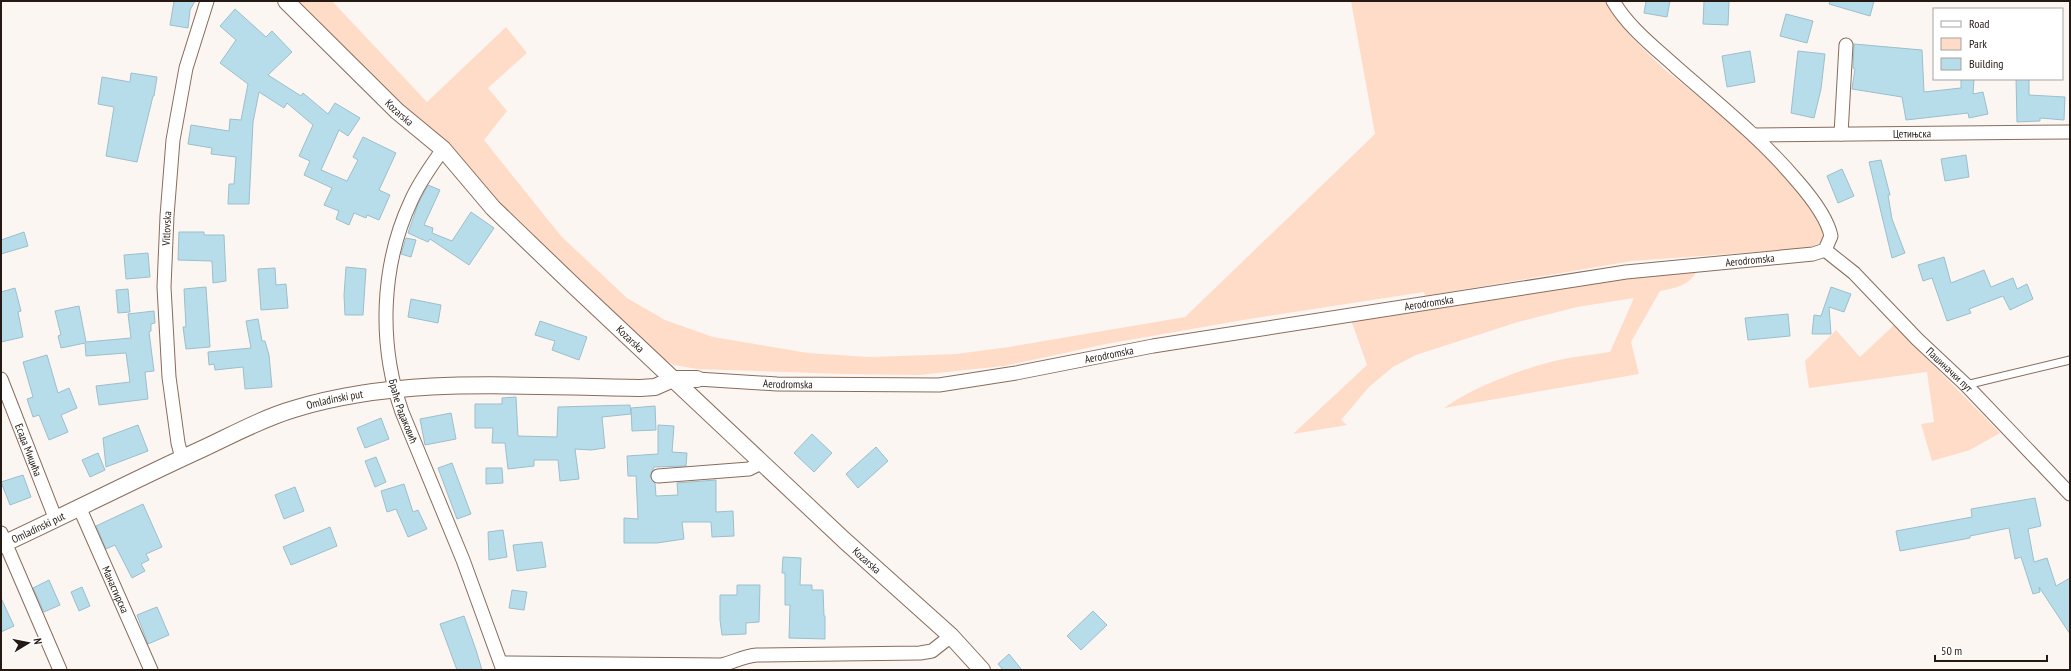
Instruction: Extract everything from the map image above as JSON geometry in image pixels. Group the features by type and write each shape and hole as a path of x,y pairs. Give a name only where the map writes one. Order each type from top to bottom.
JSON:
{"street":[{"name":"Vitlovska","path":"182,458 178,443 169,377 164,287 167,216 173,140 186,68 207,1"},
{"name":"Kozarska","path":"286,1 397,111 443,149 493,208 572,284 761,463 951,636 982,670"},
{"path":"1613,1 1618,10 1650,44 1754,135 1783,164 1798,182 1826,223 1831,236 1825,250"},
{"path":"1841,134 1846,45"},
{"name":"Цетињска","path":"1754,135 2070,132"},
{"name":"Браће Радаковић","path":"443,149 411,199 400,226 393,252 387,301 389,361 394,388 476,593 502,667"},
{"name":"Aerodromska","path":"697,380 798,384 938,384 974,380 1153,346 1626,272 1813,254 1825,250"},
{"name":"Пашиначки пут","path":"1825,250 1854,273 1917,339 1966,385 2070,494"},
{"name":"Есада Мицића","path":"1,379 56,520"},
{"name":"Omladinski put","path":"2,541 56,520 182,458 293,409 337,398 394,388 508,386 640,388 655,386 673,379 697,380"},
{"path":"658,476 749,469 761,463"},
{"name":"Манастирска","path":"80,509 151,670"},
{"path":"2,541 13,558 60,670"},
{"path":"502,667 721,665 736,662 747,656 757,655 920,653 932,651 951,636"}],"lane":[{"path":"1966,385 2070,360"}],"green space":[{"path":"298,1 332,1 427,102 506,27 527,53 488,88 507,111 484,140 561,236 627,298 665,320 713,337 808,353 869,357 956,354 1009,347 1185,317 1375,134 1351,1 1606,1 1631,37 1664,69 1728,120 1798,190 1822,227 1824,241 1811,247 1797,249 1632,261 1425,296 1424,292 1249,319 1106,344 1004,366 920,375 697,369 674,365 665,360 491,195"},
{"path":"1698,269 1691,279 1682,285 1672,289 1660,291 1631,342 1639,374 1444,408 1467,394 1494,381 1535,366 1578,356 1610,352 1634,298 1577,307 1518,322 1416,355 1393,367 1369,387 1341,420 1347,425 1293,434 1367,365 1351,320 1547,288"},
{"path":"1894,325 2000,433 1970,450 1932,461 1921,424 1934,422 1927,372 1809,388 1805,361 1836,330 1860,357"}],"building":[{"path":"174,1 195,1 190,10 188,28 170,25"},
{"path":"1646,1 1670,1 1667,17 1644,13"},
{"path":"1704,1 1729,1 1728,25 1703,24"},
{"path":"1830,1 1874,1 1870,16 1829,4"},
{"path":"235,9 266,37 272,31 292,52 268,75 301,96 303,93 328,114 335,103 360,118 348,136 339,130 321,170 347,181 358,160 353,157 363,137 396,153 379,190 390,195 379,220 367,215 366,218 354,213 349,225 336,219 339,211 324,205 332,188 304,175 310,161 299,156 313,125 287,103 284,108 259,92 253,122 249,204 228,204 229,184 234,184 236,157 211,154 212,148 188,144 191,125 229,131 230,119 241,120 248,84 220,63 236,40 220,26"},
{"path":"1786,14 1813,21 1807,43 1780,36"},
{"path":"1854,44 1922,50 1924,92 1961,88 1961,80 1974,80 1973,94 1983,92 1988,114 1969,118 1968,113 1906,120 1902,97 1852,89 1855,69 1853,68"},
{"path":"1750,51 1755,82 1727,87 1722,56"},
{"path":"1798,51 1825,54 1821,89 1814,118 1791,113"},
{"path":"131,73 157,77 154,96 137,162 106,156 114,107 98,104 102,77 130,82"},
{"path":"2016,80 2029,80 2029,95 2065,97 2064,120 2040,118 2040,121 2017,122"},
{"path":"1966,155 1969,177 1945,181 1941,159"},
{"path":"1881,160 1890,195 1888,195 1892,219 1905,253 1892,258 1869,162"},
{"path":"1842,169 1854,196 1838,203 1827,176"},
{"path":"428,185 440,190 424,225 433,228 432,233 452,241 471,212 494,228 469,265 430,239 428,242 408,233 418,204"},
{"path":"24,232 28,246 1,254 1,240"},
{"path":"179,232 204,232 204,235 224,235 226,281 213,283 212,261 178,260"},
{"path":"406,238 416,240 411,257 401,254"},
{"path":"148,253 150,277 126,279 124,255"},
{"path":"1944,257 1951,283 1984,270 1991,287 2013,278 2017,289 2027,284 2033,299 2010,310 2003,296 1969,309 1971,313 1947,321 1932,278 1923,281 1918,265"},
{"path":"346,267 366,269 363,315 345,315 344,295"},
{"path":"275,268 276,285 286,284 288,308 261,310 258,269"},
{"path":"206,287 210,347 186,349 183,327 186,327 184,289"},
{"path":"1831,287 1851,294 1844,312 1829,307 1831,334 1812,334 1814,315 1821,316"},
{"path":"15,288 21,311 18,312 23,337 1,342 1,292"},
{"path":"128,289 130,312 118,313 116,290"},
{"path":"411,299 441,305 438,323 408,317"},
{"path":"79,306 86,342 131,338 128,314 154,311 155,323 151,324 151,331 149,332 154,371 145,372 148,399 99,405 96,386 130,382 126,353 86,356 85,343 61,348 58,336 61,335 55,311"},
{"path":"1788,314 1790,336 1748,340 1745,318"},
{"path":"258,319 262,341 265,341 269,355 272,387 245,389 243,367 215,370 214,364 209,365 208,352 251,348 246,321"},
{"path":"540,321 587,337 579,360 552,350 555,341 535,335"},
{"path":"47,355 58,393 69,388 77,408 61,415 68,432 49,440 39,415 33,417 27,399 33,397 23,362"},
{"path":"516,397 518,436 557,437 558,407 630,405 631,414 602,417 605,448 591,450 575,449 579,479 560,481 558,460 534,460 534,466 508,469 505,443 492,443 493,428 475,428 475,404 502,404 502,398"},
{"path":"655,406 656,430 632,431 631,408"},
{"path":"451,413 456,439 425,445 420,419"},
{"path":"381,418 389,439 365,448 357,428"},
{"path":"138,425 148,451 106,467 103,438"},
{"path":"658,425 674,426 672,452 687,453 686,466 654,467 650,476 655,483 656,496 678,495 677,483 716,480 716,512 733,511 734,536 712,537 711,522 682,522 684,539 657,543 624,543 624,518 638,519 636,476 628,476 627,456 658,454"},
{"path":"812,434 832,453 814,472 794,453"},
{"path":"876,447 888,461 858,488 846,474"},
{"path":"98,453 105,470 90,477 82,460"},
{"path":"376,457 386,482 375,487 365,461"},
{"path":"452,463 471,514 457,519 438,468"},
{"path":"486,468 502,468 503,483 486,484"},
{"path":"23,475 31,497 10,505 1,482"},
{"path":"404,484 413,512 418,510 427,529 408,537 396,509 387,512 381,491"},
{"path":"295,487 304,511 284,519 275,495"},
{"path":"2035,498 2041,526 2028,529 2034,562 2047,558 2056,586 2070,578 2070,634 2039,587 2040,592 2033,594 2021,557 2015,559 2009,528 1970,536 1970,538 1900,551 1896,531 1972,517 1971,509"},
{"path":"143,504 162,547 146,554 149,560 141,564 145,571 132,578 115,545 106,549 96,526"},
{"path":"330,527 337,546 291,565 283,547"},
{"path":"503,530 507,557 489,560 488,532"},
{"path":"542,542 546,567 517,571 513,545"},
{"path":"783,557 801,558 800,585 812,585 812,590 823,590 825,639 789,638 790,605 785,605 785,573 782,573"},
{"path":"49,580 60,605 44,612 33,588"},
{"path":"737,585 760,585 759,622 746,623 746,634 722,635 720,620 720,595 737,595"},
{"path":"82,587 90,606 79,611 71,592"},
{"path":"512,590 527,592 524,610 509,608"},
{"path":"1,598 14,626 1,632"},
{"path":"157,607 169,635 148,644 137,615"},
{"path":"1093,611 1107,625 1081,650 1067,636"},
{"path":"464,616 482,670 457,670 440,624"},
{"path":"1009,654 1022,670 1003,670 998,664"}]}
